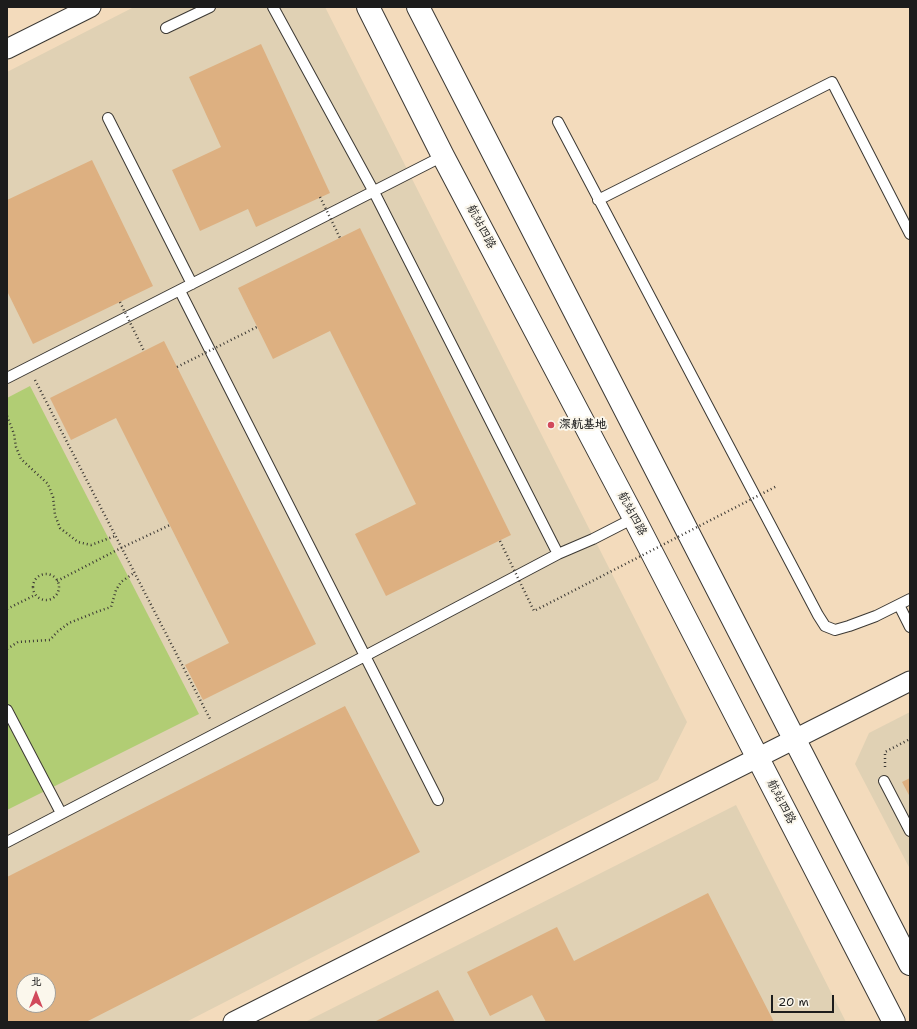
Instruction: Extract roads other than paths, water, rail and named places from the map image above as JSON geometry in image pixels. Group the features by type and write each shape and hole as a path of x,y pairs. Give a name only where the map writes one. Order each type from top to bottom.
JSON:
{"street":[{"path":"7,49 91,7"},
{"name":"航站四路","path":"368,7 443,156 634,518 894,1022"},
{"path":"418,7 910,964"},
{"path":"233,1022 910,681"}],"lane":[{"path":"166,28 210,7"},
{"path":"273,7 374,192 558,554"},
{"path":"598,200 832,82 910,234"},
{"path":"108,118 192,284"},
{"path":"558,122 818,616 825,626 835,630 849,626 876,616 910,599"},
{"path":"7,378 443,156"},
{"path":"180,291 438,800"},
{"path":"7,842 366,656 558,554 593,539 634,518"},
{"path":"899,605 910,627"},
{"path":"7,710 61,813"},
{"path":"884,781 910,831"}],"place":[{"name":"深航基地","path":"551,425"}]}
